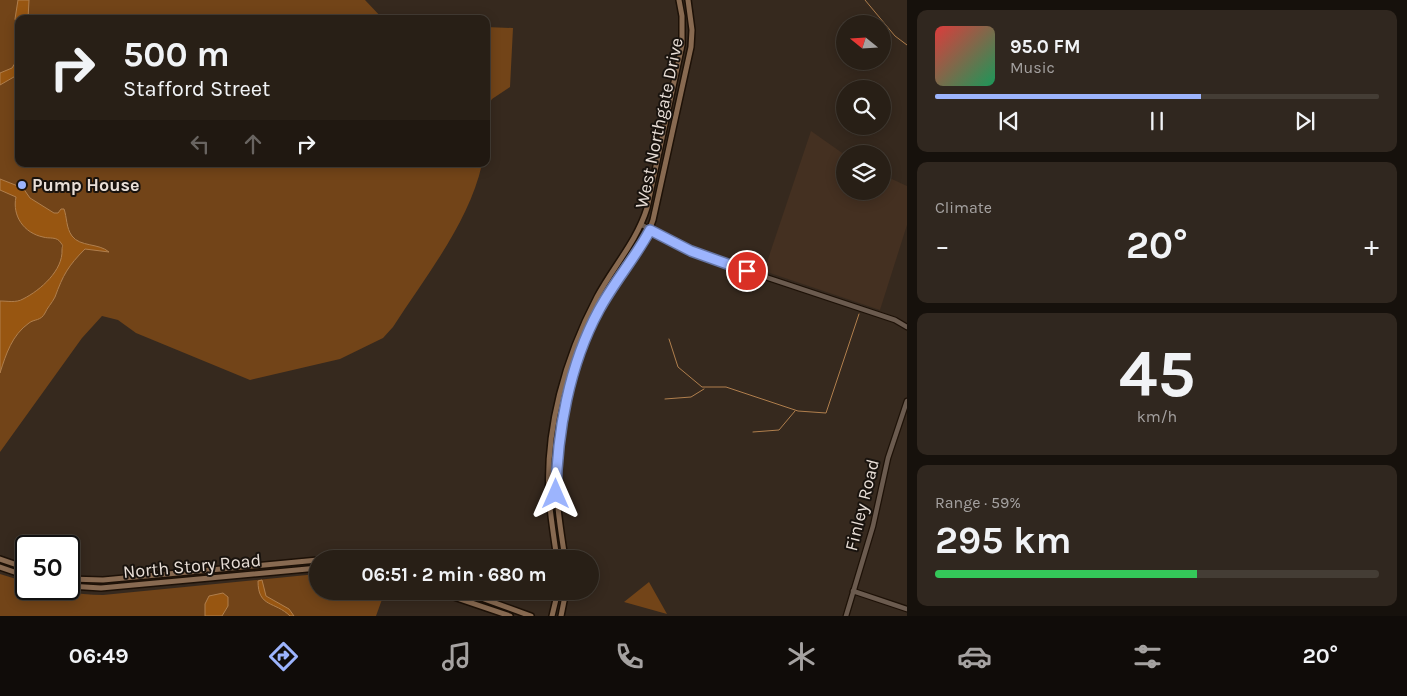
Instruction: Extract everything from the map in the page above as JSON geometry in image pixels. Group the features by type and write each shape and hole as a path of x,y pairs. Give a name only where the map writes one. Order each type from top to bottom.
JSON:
{"main road":[{"name":"West Northgate Drive","path":"556,550 549,497 553,422 561,391 585,322 601,290 642,225 681,56 683,35 679,0"},
{"name":"West Northgate Drive","path":"564,550 556,494 562,420 569,390 598,312 650,230 689,58 692,30 688,0"},
{"path":"0,560 15,565"},
{"name":"North Story Road","path":"80,579 103,580 309,561"},
{"path":"292,562 293,570"},
{"path":"0,567 15,572"},
{"name":"North Story Road","path":"80,587 101,588 309,569"},
{"path":"463,600 510,616"},
{"path":"487,600 531,616"},
{"path":"552,616 556,600"},
{"path":"561,616 564,600"}],"street":[{"path":"642,225 705,256 895,320 907,327"},
{"name":"Finley Road","path":"846,616 872,526 888,458 907,401"},
{"path":"853,591 907,609"}],"shaded area":[{"path":"0,0 365,0 379,15 15,15 15,167 481,167 467,207 445,249 393,327 383,338 340,359 250,380 136,333 118,320 102,316 82,338 0,452"},
{"path":"18,0 29,0 28,15 16,15"},
{"path":"490,27 513,28 510,87 490,102"},
{"path":"15,63 15,76 0,85 0,73 12,68"},
{"path":"811,131 836,149 836,200 891,200 891,179 907,186 907,225 880,310 764,271"},
{"path":"0,179 23,188 30,198 54,213 64,209 69,230 75,239 109,252 85,249 79,255 67,271 55,297 43,316 29,323 18,333 7,352 0,373 0,301 12,302 20,300 44,285 59,265 63,246 57,239 36,235 25,228 16,211 16,197 0,190"},
{"path":"0,574 15,579 15,600 80,600 80,594 103,595 309,575 309,600 382,600 376,616 0,616"},
{"path":"262,580 266,596 289,609 294,616 290,616 264,600 259,590 258,581"},
{"path":"649,582 667,614 624,602"},
{"path":"223,593 228,597 228,606 222,616 205,616 205,604 209,596"}],"waterway":[{"path":"865,0 895,36 907,45"},
{"path":"669,339 678,367 702,387 726,387 798,411 826,413 859,314"},
{"path":"665,399 691,397 704,389"},
{"path":"753,432 779,430 795,411"}],"place":[{"name":"Pump House","path":"22,185"}],"route":[{"path":"556,494 558,444 562,420 569,390 590,328 616,281 650,230 691,251 747,271"}]}
